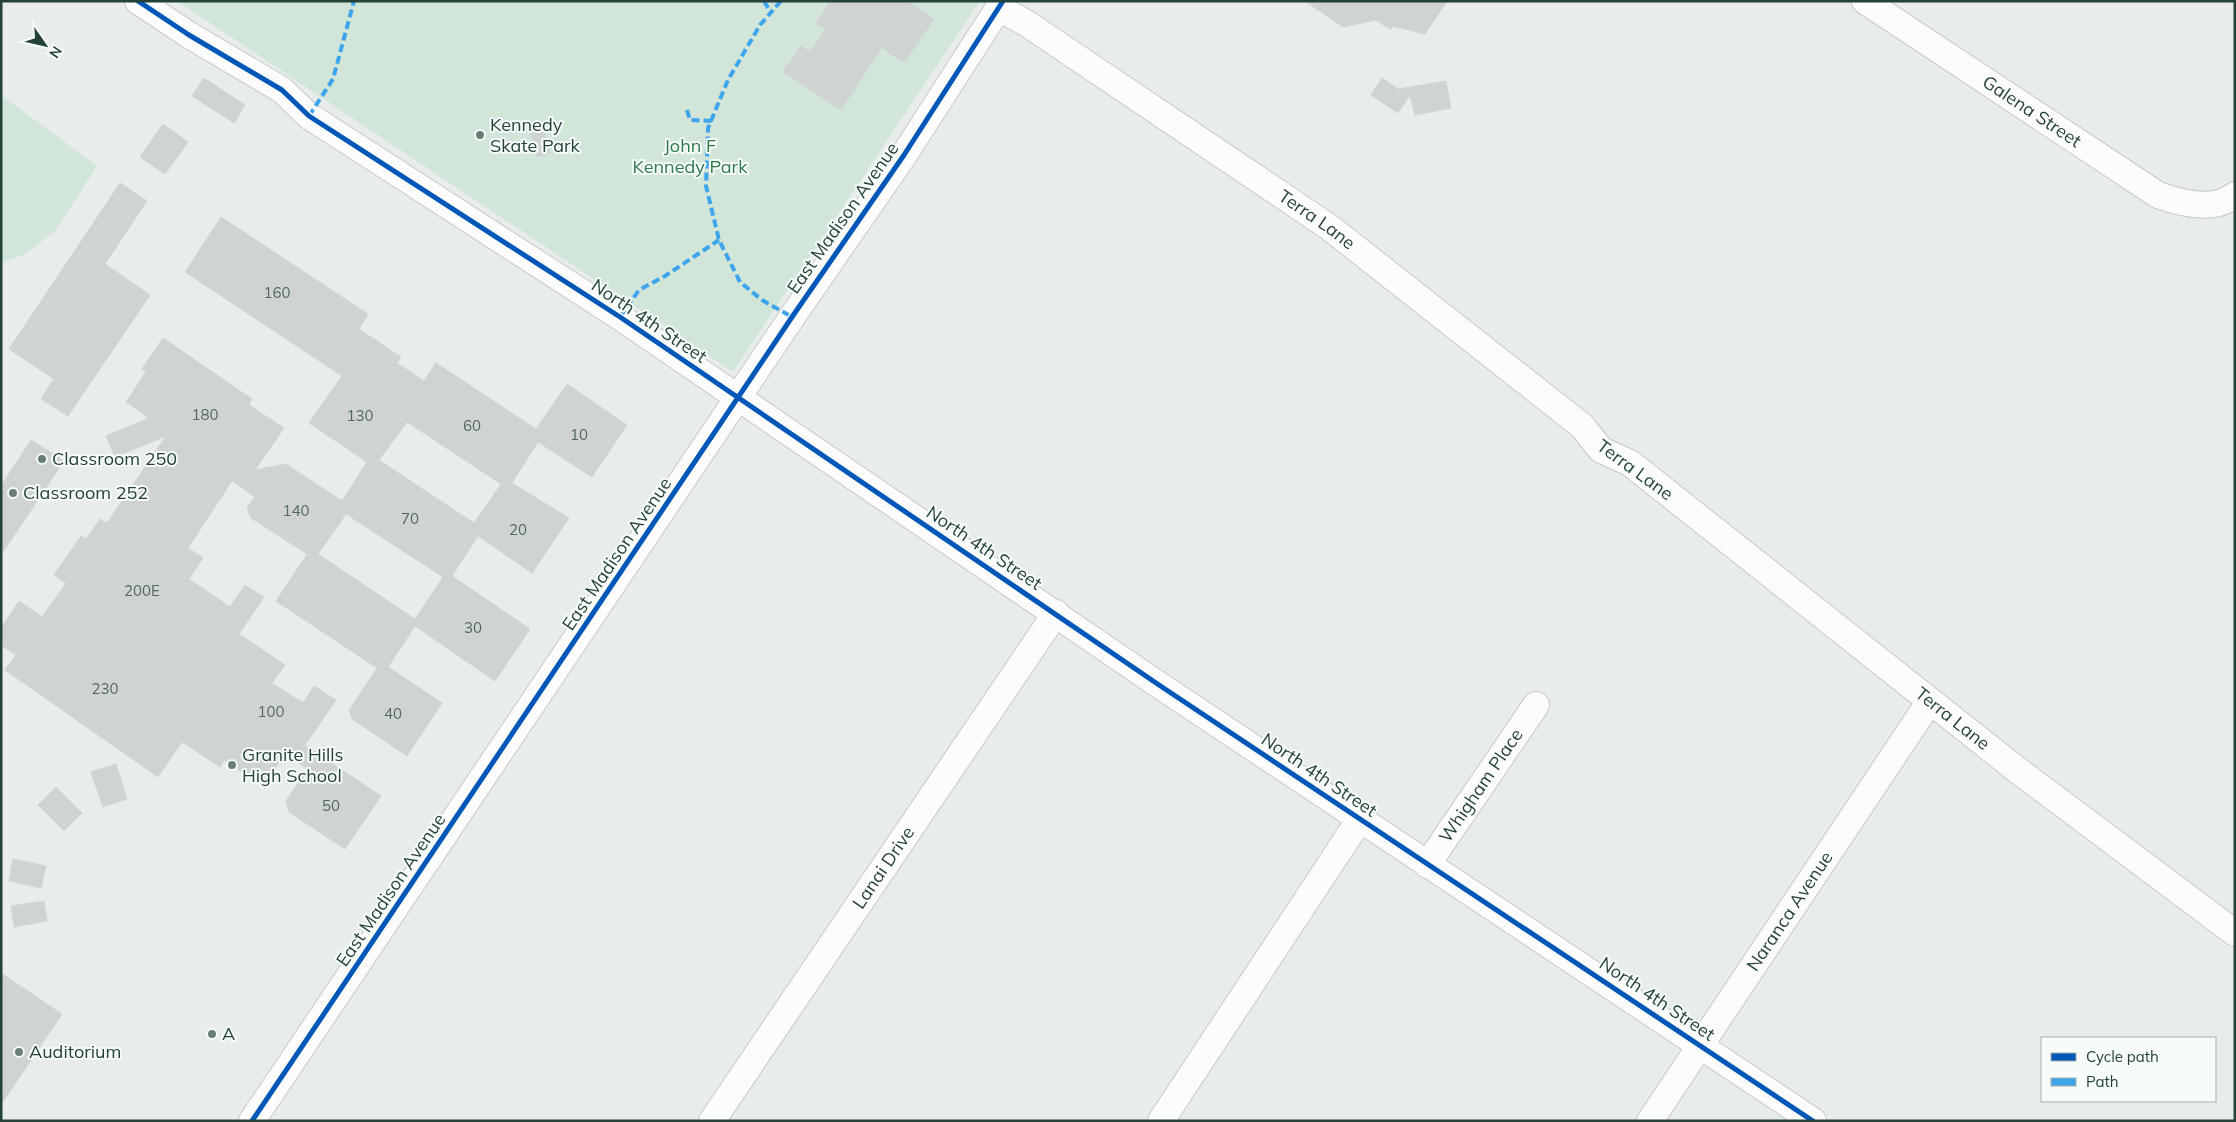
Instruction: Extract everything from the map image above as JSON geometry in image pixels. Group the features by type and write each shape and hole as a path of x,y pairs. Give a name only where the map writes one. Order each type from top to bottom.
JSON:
{"street":[{"name":"North 4th Street","path":"138,1 189,35 282,90 309,116 620,317 1159,685 1813,1121"},
{"name":"Galena Street","path":"1866,1 2144,188 2173,200 2205,204 2223,202 2235,195"},
{"name":"East Madison Avenue","path":"252,1121 792,317 904,155 1001,4"},
{"name":"Terra Lane","path":"1001,4 1026,23 1328,227 1582,426 1601,450 1630,463 2016,769 2235,932"},
{"name":"Lanai Drive","path":"712,1121 1056,613"},
{"name":"Naranca Avenue","path":"1650,1121 1930,700"},
{"name":"Whigham Place","path":"1427,865 1536,705"},
{"path":"1161,1121 1360,819"}],"green space":[{"name":"John F Kennedy Park","path":"177,1 980,1 733,372"},
{"path":"1,95 97,166 55,231 23,255 1,262"}],"building":[{"path":"830,1 908,1 934,19 904,63 882,47 841,110 783,72 801,46 810,52 826,29 816,23"},
{"path":"1305,1 1447,1 1425,34 1393,26 1391,30 1376,20 1343,27"},
{"path":"204,78 245,105 234,123 192,96"},
{"path":"1382,78 1398,89 1446,81 1451,108 1415,115 1410,95 1398,113 1371,95"},
{"path":"541,120 550,153 537,157 528,124"},
{"path":"163,124 188,142 165,174 140,157"},
{"path":"120,183 147,201 105,264 150,295 68,416 41,399 54,379 9,349"},
{"path":"221,217 368,314 359,329 401,357 397,363 424,381 436,363 536,429 567,384 627,425 592,477 538,442 512,483 569,518 532,573 478,536 452,576 530,629 495,681 415,626 388,667 442,703 407,756 352,719 349,710 377,668 276,601 307,554 251,518 247,508 255,497 232,481 188,548 203,558 189,579 230,607 245,585 264,597 239,634 285,665 272,683 303,703 314,686 336,700 305,745 381,796 345,849 289,812 286,801 308,769 285,754 263,786 224,760 220,767 182,742 158,777 5,670 16,655 1,645 1,628 19,601 42,617 66,583 54,575 81,536 86,539 100,519 107,523 166,436 115,457 106,436 149,418 126,402 146,372 142,369 163,338 252,399 249,405 284,428 255,470 286,464 342,501 367,462 309,423 342,376 185,272","holes":["407,422 501,484 474,523 379,460","346,514 443,577 415,619 318,554"]},
{"path":"31,440 64,461 1,555 1,486"},
{"path":"116,764 127,799 103,807 91,772"},
{"path":"56,787 82,813 64,831 38,805"},
{"path":"13,859 46,866 41,888 9,881"},
{"path":"44,901 47,921 14,927 11,906"},
{"name":"Auditorium","path":"1,973 62,1014 1,1105"}],"marked path":[{"path":"309,116 333,79 354,1"},
{"path":"764,1 771,13"},
{"path":"781,1 760,25 728,80 708,128 706,186 719,240 740,282 762,300 792,317"},
{"path":"687,110 690,120 712,121"},
{"path":"620,317 639,290 665,276 719,240"}],"cycle path":[{"path":"138,1 189,35 282,90 309,116 620,317 1159,685 1813,1121"},
{"path":"252,1121 792,317 904,155 1003,1"}],"place":[{"name":"Kennedy Skate Park","path":"480,135"},
{"name":"Classroom 250","path":"42,459"},
{"name":"Classroom 252","path":"13,493"},
{"name":"Granite Hills High School","path":"232,765"},
{"name":"A","path":"212,1034"},
{"name":"Auditorium","path":"19,1052"}]}
